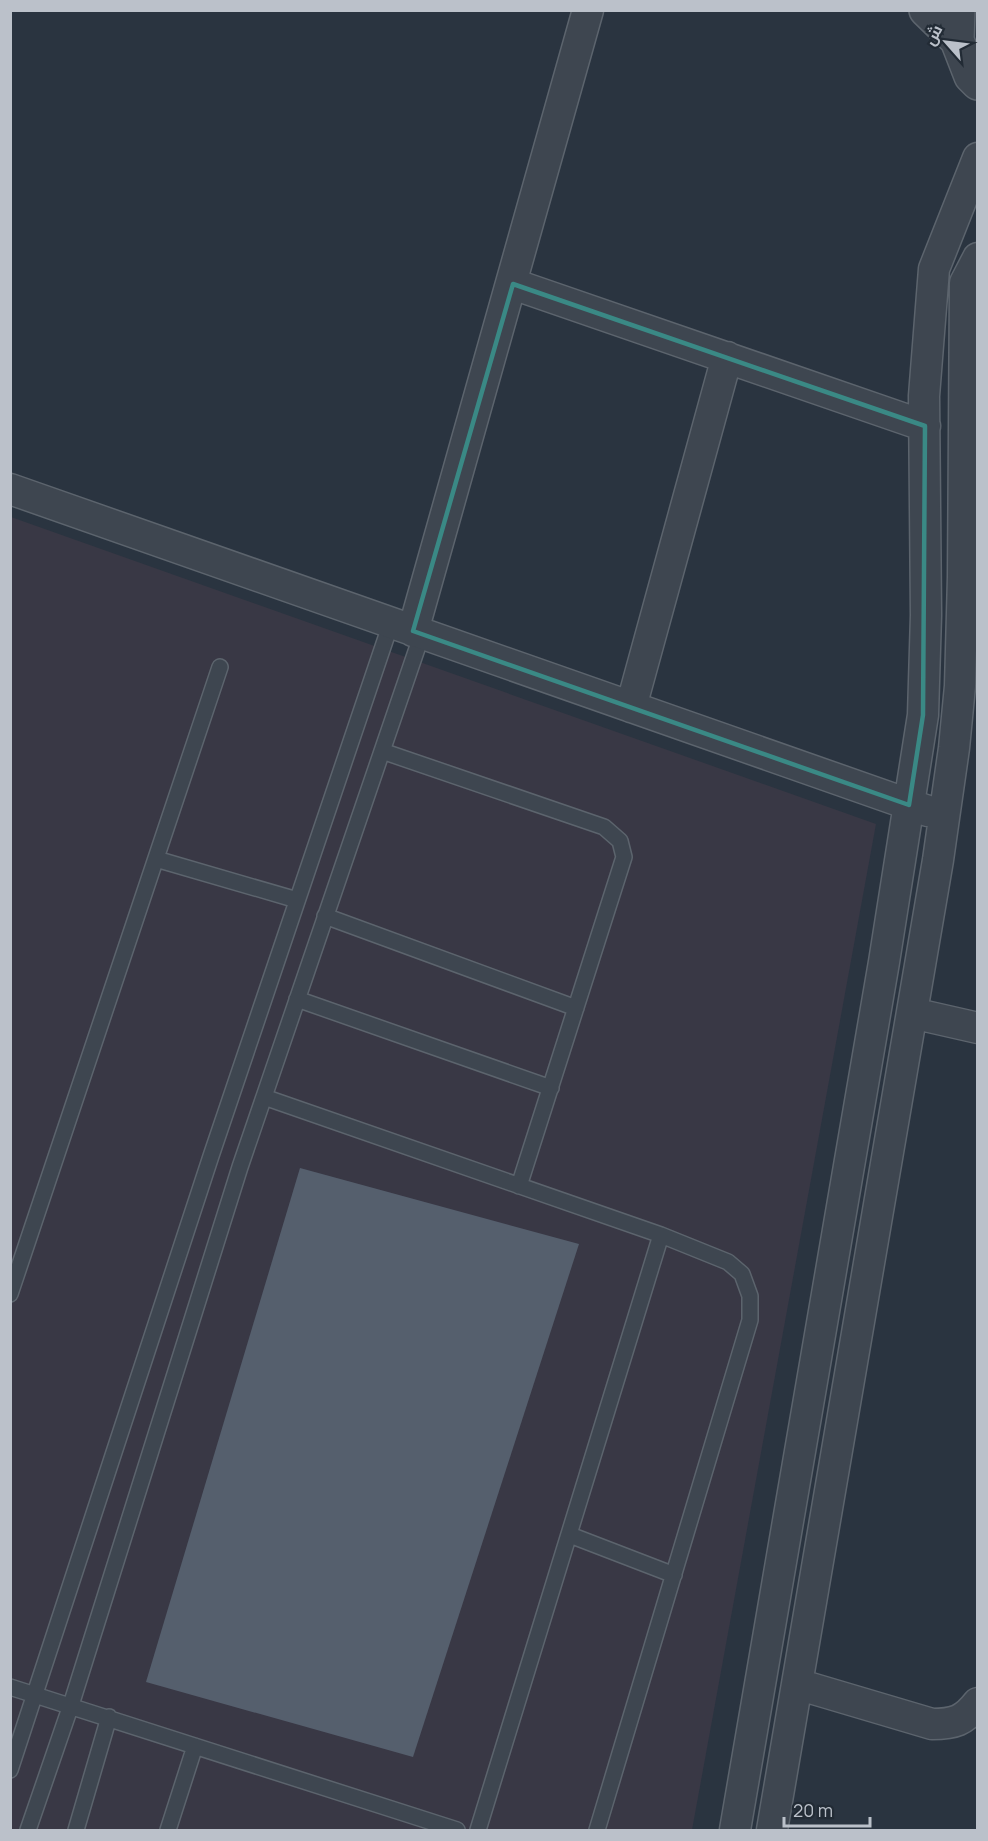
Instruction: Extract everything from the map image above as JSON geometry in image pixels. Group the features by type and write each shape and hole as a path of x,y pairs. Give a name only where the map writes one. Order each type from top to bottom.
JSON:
{"street":[{"path":"409,629 513,285 588,10"},
{"path":"926,10 958,25 971,76 978,83"},
{"path":"735,1830 884,962 922,715 926,615 924,396 934,269 978,158"},
{"path":"772,1830 912,1013 954,748 970,578 965,283 978,258"},
{"path":"513,285 925,426"},
{"path":"631,707 727,357"},
{"path":"10,489 944,817"},
{"path":"912,1013 978,1028"},
{"path":"797,1684 932,1724 952,1724 969,1714 978,1703"}],"lane":[{"path":"28,1830 71,1705 240,1167 382,751 409,629"},
{"path":"10,1770 297,900 409,629"},
{"path":"10,1294 220,667"},
{"path":"382,751 604,827 620,841 624,857 519,1186"},
{"path":"156,859 297,900"},
{"path":"325,916 576,1008"},
{"path":"297,999 551,1088"},
{"path":"264,1097 661,1235 728,1262 742,1275 750,1296 750,1320 597,1830"},
{"path":"478,1830 661,1235"},
{"path":"570,1535 674,1575"},
{"path":"10,1687 457,1830"},
{"path":"76,1830 109,1717"},
{"path":"168,1830 195,1746"}],"highlighted area":[{"path":"513,284 925,426 923,715 909,805 413,631"}],"shaded area":[{"path":"11,517 876,824 692,1830 11,1830"}],"building":[{"path":"300,1168 579,1244 413,1757 146,1682"}]}
